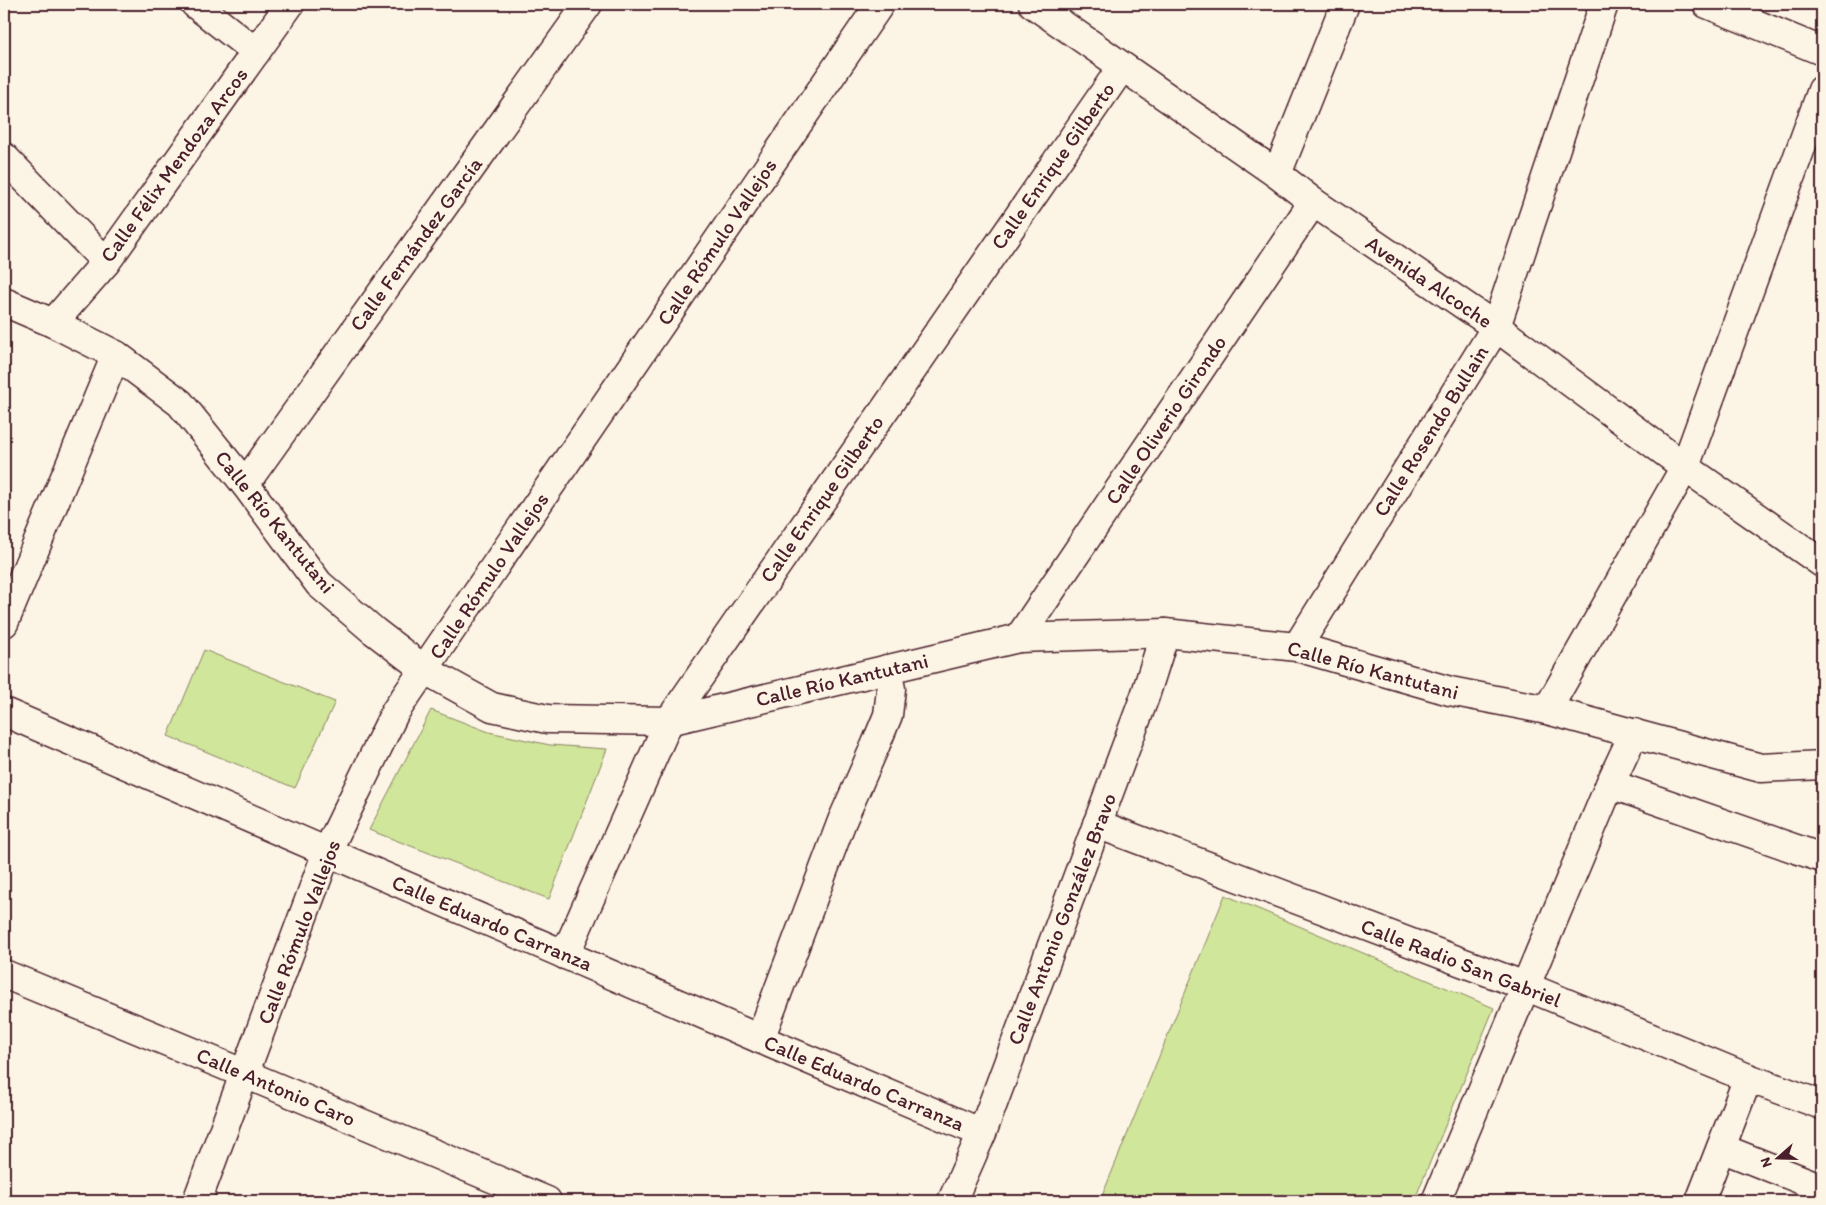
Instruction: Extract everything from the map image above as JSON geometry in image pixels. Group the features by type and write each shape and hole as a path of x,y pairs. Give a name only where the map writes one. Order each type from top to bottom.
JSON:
{"street":[{"path":"195,4 256,52"},
{"name":"Calle Félix Mendoza Arcos","path":"53,323 106,262 290,4"},
{"name":"Calle Fernández García","path":"244,484 588,4"},
{"name":"Calle Rómulo Vallejos","path":"197,1201 327,852 395,712 880,4"},
{"name":"Avenida Alcoche","path":"1033,4 1277,174 1313,202 1496,327 1685,467 1822,563"},
{"path":"1277,174 1345,4"},
{"name":"Calle Rosendo Bullain","path":"1297,647 1496,327 1604,4"},
{"path":"1707,4 1822,51"},
{"name":"Calle Enrique Gilberto","path":"565,955 669,721 1122,67"},
{"path":"1547,710 1685,467 1822,90"},
{"path":"4,157 106,262"},
{"name":"Calle Oliverio Girondo","path":"1019,638 1313,202"},
{"name":"Calle Río Kantutani","path":"4,302 53,323 116,355 180,403 319,584 374,631 425,670 492,707 547,719 669,721 1019,638 1165,633 1297,647 1450,691 1547,710 1761,768 1822,765"},
{"path":"4,623 116,355"},
{"name":"Calle Antonio González Bravo","path":"952,1201 982,1133 1098,824 1145,696 1165,633"},
{"path":"760,1040 842,821 888,715 891,689 887,668"},
{"name":"Calle Eduardo Carranza","path":"4,712 760,1040 982,1133"},
{"path":"1436,1201 1610,784 1634,733"},
{"path":"1610,784 1822,858"},
{"name":"Calle Radio San Gabriel","path":"1098,824 1526,986 1748,1078 1822,1105"},
{"name":"Calle Antonio Caro","path":"4,974 547,1201"},
{"path":"1700,1201 1748,1078"},
{"path":"1721,1148 1822,1188"}],"green space":[{"path":"204,650 335,702 295,788 168,736"},
{"path":"431,710 489,732 550,745 607,749 549,899 369,830"},
{"path":"1225,895 1494,1008 1414,1201 1100,1201"}]}
